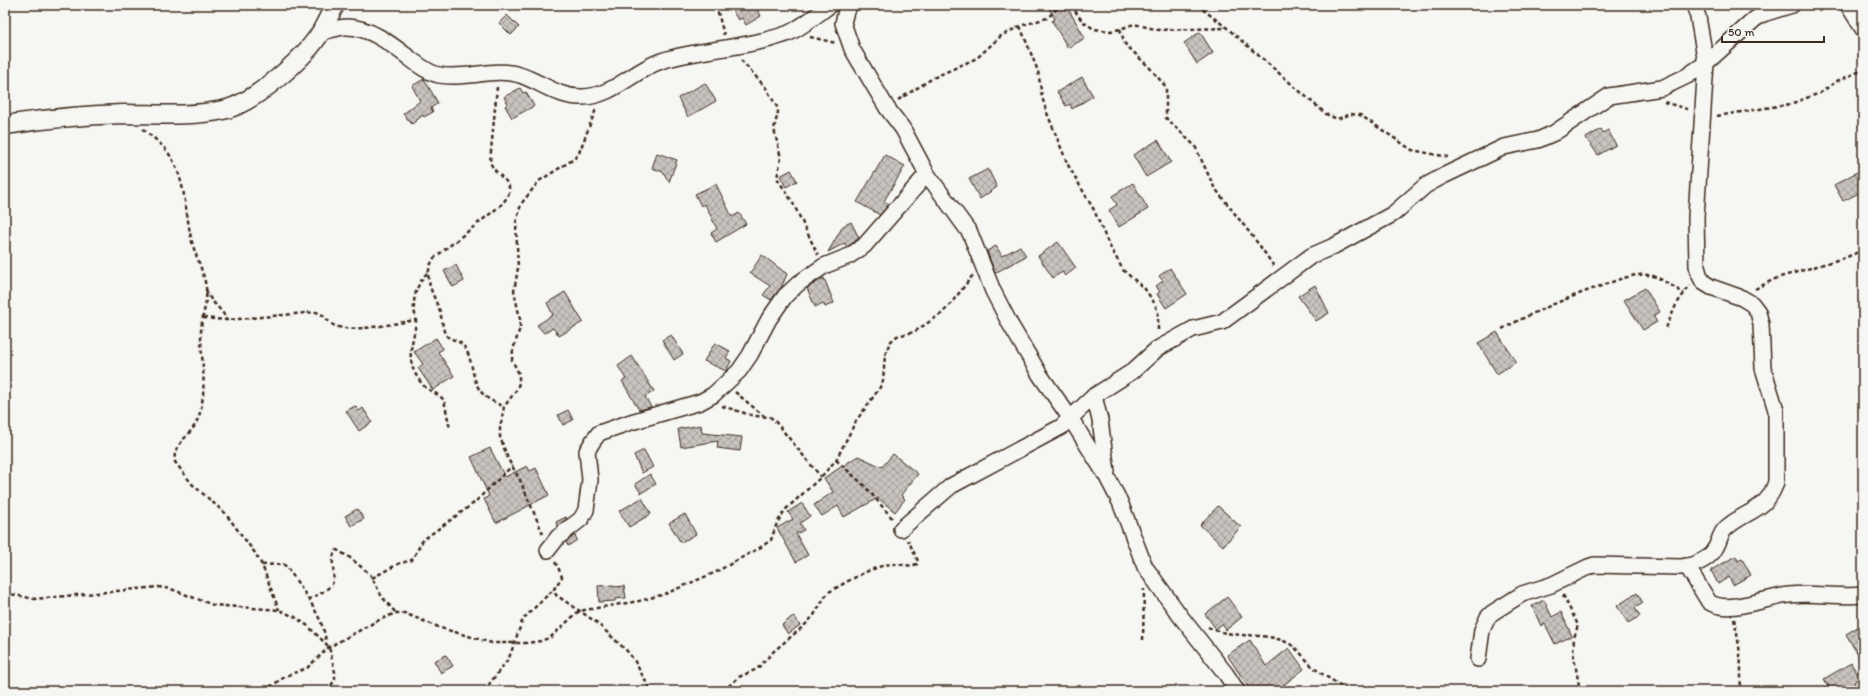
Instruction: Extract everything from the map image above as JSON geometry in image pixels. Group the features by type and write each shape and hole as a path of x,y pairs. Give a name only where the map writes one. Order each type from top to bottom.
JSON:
{"street":[{"path":"5,125 40,119 124,114 193,113 223,110 238,105 277,80 320,33 335,5"},
{"path":"320,33 346,27 358,28 380,38 398,49 417,64 438,75 454,76 499,72 520,75 567,95 582,97 600,94 639,72 661,62 761,42 790,33 830,5"},
{"path":"1478,659 1482,630 1488,617 1522,594 1557,583 1594,565 1687,566 1711,556 1725,529 1765,503 1774,490 1776,482 1776,410 1765,374 1761,324 1755,307 1742,298 1711,287 1703,282 1698,274 1696,217 1701,159 1702,114 1706,63 1698,17 1694,5"},
{"path":"901,529 951,486 1049,435 1071,419 1094,396 1133,371 1157,349 1193,329 1222,322 1311,256 1334,246 1393,214 1431,183 1504,147 1538,140 1554,132 1609,96 1662,88 1687,76 1706,63 1755,19 1763,14 1792,5"},
{"path":"1848,5 1863,29"},
{"path":"847,7 843,22 852,49 887,108 903,129 927,174 970,233 981,264 1010,324 1040,375 1071,419 1108,477 1120,502 1145,567 1181,617 1226,674 1237,691"},
{"path":"548,550 558,537 581,519 586,510 590,480 587,451 592,440 599,433 700,402 726,384 739,371 750,355 769,319 785,296 799,283 824,266 849,256 864,246 927,174"},
{"path":"1094,396 1100,420 1108,477"},
{"path":"1687,566 1710,603 1731,606 1791,594 1863,595"}],"path":[{"path":"716,5 727,48 757,76 777,107 778,112 774,130 781,158 777,178 792,203 824,266"},
{"path":"887,108 933,78 973,61 1001,36 1020,26 1047,18 1059,5"},
{"path":"1071,5 1087,26 1094,29 1111,31 1134,24 1160,30 1227,28"},
{"path":"1197,5 1227,28 1320,109 1335,119 1351,114 1360,115 1412,150 1425,154 1476,160"},
{"path":"1020,26 1038,71 1042,97 1047,113 1068,165 1094,210 1108,243 1123,270 1145,289 1155,304 1158,314 1157,349"},
{"path":"1120,29 1125,44 1150,68 1166,87 1166,118 1195,146 1214,187 1260,246 1282,278"},
{"path":"790,33 824,40 852,49"},
{"path":"1702,114 1716,116 1790,104 1820,93 1837,81 1863,70"},
{"path":"499,72 490,162 493,168 508,184 509,191 506,200 434,258 429,266 428,273 430,287 439,309 445,334 447,337 460,342 465,347 478,386 484,395 504,407"},
{"path":"484,691 505,664 515,643 517,633 523,619 554,589 560,581 561,573 551,558 545,536 500,437 504,407 517,389 520,382 519,374 512,360 513,350 520,328 520,319 514,291 518,268 517,215 521,204 539,181 574,159 579,153 600,94"},
{"path":"124,114 161,144 170,156 178,171 192,241 201,267 206,290 212,302 224,313 227,320"},
{"path":"1755,307 1754,292 1755,289 1761,285 1847,257 1863,250"},
{"path":"264,691 286,676 307,668 329,647 377,621 396,613 404,613 441,628 492,643 541,641 551,637 579,611 639,601 664,594 716,572 738,560 771,540 777,523 785,510 821,477 836,460 856,421 883,381 885,355 890,342 897,336 914,332 941,314 950,306 981,264"},
{"path":"428,273 422,279 416,290 414,310 416,320 410,353 411,365 420,382 427,389 441,396 444,400 450,428"},
{"path":"1666,328 1676,305 1698,274"},
{"path":"1502,329 1537,310 1613,281 1639,275 1654,276 1684,293"},
{"path":"206,290 201,332 204,379 202,401 199,416 194,428 181,443 174,458 192,484 225,513 262,565 279,610"},
{"path":"203,318 227,320 316,312 325,316 328,321 336,326 348,328 372,327 416,320"},
{"path":"726,384 765,416 774,420 821,477"},
{"path":"700,402 732,407 754,416 765,416"},
{"path":"723,691 739,677 757,669 774,651 806,624 814,615 829,592 864,573 886,565 895,564 913,566 917,564 917,556 901,529 865,486 836,460"},
{"path":"372,578 398,564 412,560 423,540 474,503 512,466"},
{"path":"308,600 331,585 333,581 334,555 337,550 349,557 372,578 382,597 396,613"},
{"path":"262,565 283,564 286,567 322,624 326,643"},
{"path":"1143,640 1143,579 1145,567"},
{"path":"1557,583 1578,622 1578,627 1574,638 1573,652 1580,691"},
{"path":"5,593 35,599 158,587 171,589 213,605 279,610 302,622 329,647 335,672 335,680 327,691"},
{"path":"554,589 554,592 558,598 596,622 627,651 634,660 651,691"},
{"path":"1731,606 1741,658 1742,676 1740,691"},
{"path":"1206,626 1221,632 1274,638 1287,642 1314,667 1349,691"}],"building":[{"path":"729,5 755,5 761,16 746,25 742,18 738,20"},
{"path":"1047,5 1066,5 1085,38 1068,48 1052,21 1055,19"},
{"path":"507,15 519,27 511,35 499,23"},
{"path":"1200,32 1213,53 1197,64 1184,43"},
{"path":"1082,77 1093,96 1072,109 1070,104 1066,106 1057,92"},
{"path":"424,79 438,103 431,108 433,112 424,117 423,115 412,124 403,114 420,101 412,86"},
{"path":"705,83 716,101 688,117 678,98"},
{"path":"520,88 523,93 526,92 534,106 512,118 505,106 508,104 504,97"},
{"path":"1601,129 1603,133 1608,130 1616,145 1598,155 1586,138"},
{"path":"1158,140 1171,162 1146,177 1133,155"},
{"path":"657,153 677,160 669,182 663,172 652,168"},
{"path":"885,155 905,166 884,201 889,204 880,215 857,202"},
{"path":"988,169 997,187 980,199 969,179"},
{"path":"791,170 797,181 786,187 780,176"},
{"path":"1857,172 1863,183 1863,191 1843,201 1834,185"},
{"path":"1133,183 1148,209 1119,227 1109,210 1117,205 1112,196"},
{"path":"716,184 732,217 739,213 746,224 716,242 711,233 717,229 705,204 701,206 695,194"},
{"path":"851,222 859,238 847,247 845,243 828,252 843,226"},
{"path":"1058,242 1076,268 1065,276 1062,272 1053,278 1038,256"},
{"path":"996,246 1002,256 1020,246 1026,256 995,273 987,251"},
{"path":"762,255 787,274 782,286 771,300 763,295 770,286 750,273"},
{"path":"456,265 464,281 453,287 444,271"},
{"path":"1170,268 1187,294 1166,308 1157,294 1160,292 1156,286 1163,281 1159,276"},
{"path":"824,278 834,303 825,307 823,303 815,307 807,288"},
{"path":"1315,285 1329,313 1316,321 1298,296"},
{"path":"1645,288 1660,312 1653,316 1657,322 1643,330 1624,300"},
{"path":"565,292 583,322 559,336 553,328 544,333 537,325 553,315 547,303"},
{"path":"1497,332 1516,362 1497,374 1478,343"},
{"path":"671,335 683,354 674,360 662,340"},
{"path":"436,338 443,349 438,352 454,376 433,390 418,368 423,364 414,352"},
{"path":"715,343 730,351 726,358 731,361 726,371 704,361"},
{"path":"632,356 654,391 645,397 651,407 639,410 622,381 626,379 618,366"},
{"path":"355,406 359,411 363,408 372,422 359,431 346,411"},
{"path":"568,410 573,420 563,425 558,415"},
{"path":"701,425 702,433 742,437 740,451 717,448 718,441 681,447 678,429"},
{"path":"490,448 505,477 527,466 530,471 536,468 549,495 496,523 484,499 489,496 471,457"},
{"path":"644,450 653,467 642,473 634,455"},
{"path":"893,454 918,474 901,495 905,499 895,512 878,498 844,517 838,506 822,516 814,505 833,492 824,478 858,456 882,467"},
{"path":"650,474 656,484 641,493 635,484"},
{"path":"642,498 651,514 629,527 619,511"},
{"path":"802,503 810,516 800,523 804,530 796,534 808,555 796,562 777,528 793,519 788,512"},
{"path":"1218,506 1241,527 1223,546 1200,525"},
{"path":"357,509 364,519 351,526 345,516"},
{"path":"685,514 696,534 681,543 669,523"},
{"path":"566,517 567,518 557,526 556,522"},
{"path":"575,535 577,540 568,546 566,542"},
{"path":"1736,556 1738,561 1742,559 1751,575 1733,585 1729,577 1718,584 1711,570"},
{"path":"614,585 614,587 624,586 626,598 615,599 615,601 599,602 598,586"},
{"path":"1637,593 1643,603 1635,608 1640,616 1628,623 1617,606"},
{"path":"1227,597 1242,617 1226,630 1222,624 1216,629 1205,614"},
{"path":"1544,600 1552,617 1561,612 1572,636 1555,644 1545,624 1541,626 1532,606"},
{"path":"793,616 800,625 788,634 782,625"},
{"path":"1863,624 1863,664 1846,634"},
{"path":"1250,640 1266,666 1289,648 1304,669 1276,691 1251,691 1227,655"},
{"path":"446,655 453,666 441,673 434,661"},
{"path":"1851,663 1860,678 1854,682 1860,691 1831,691 1824,679"}]}
